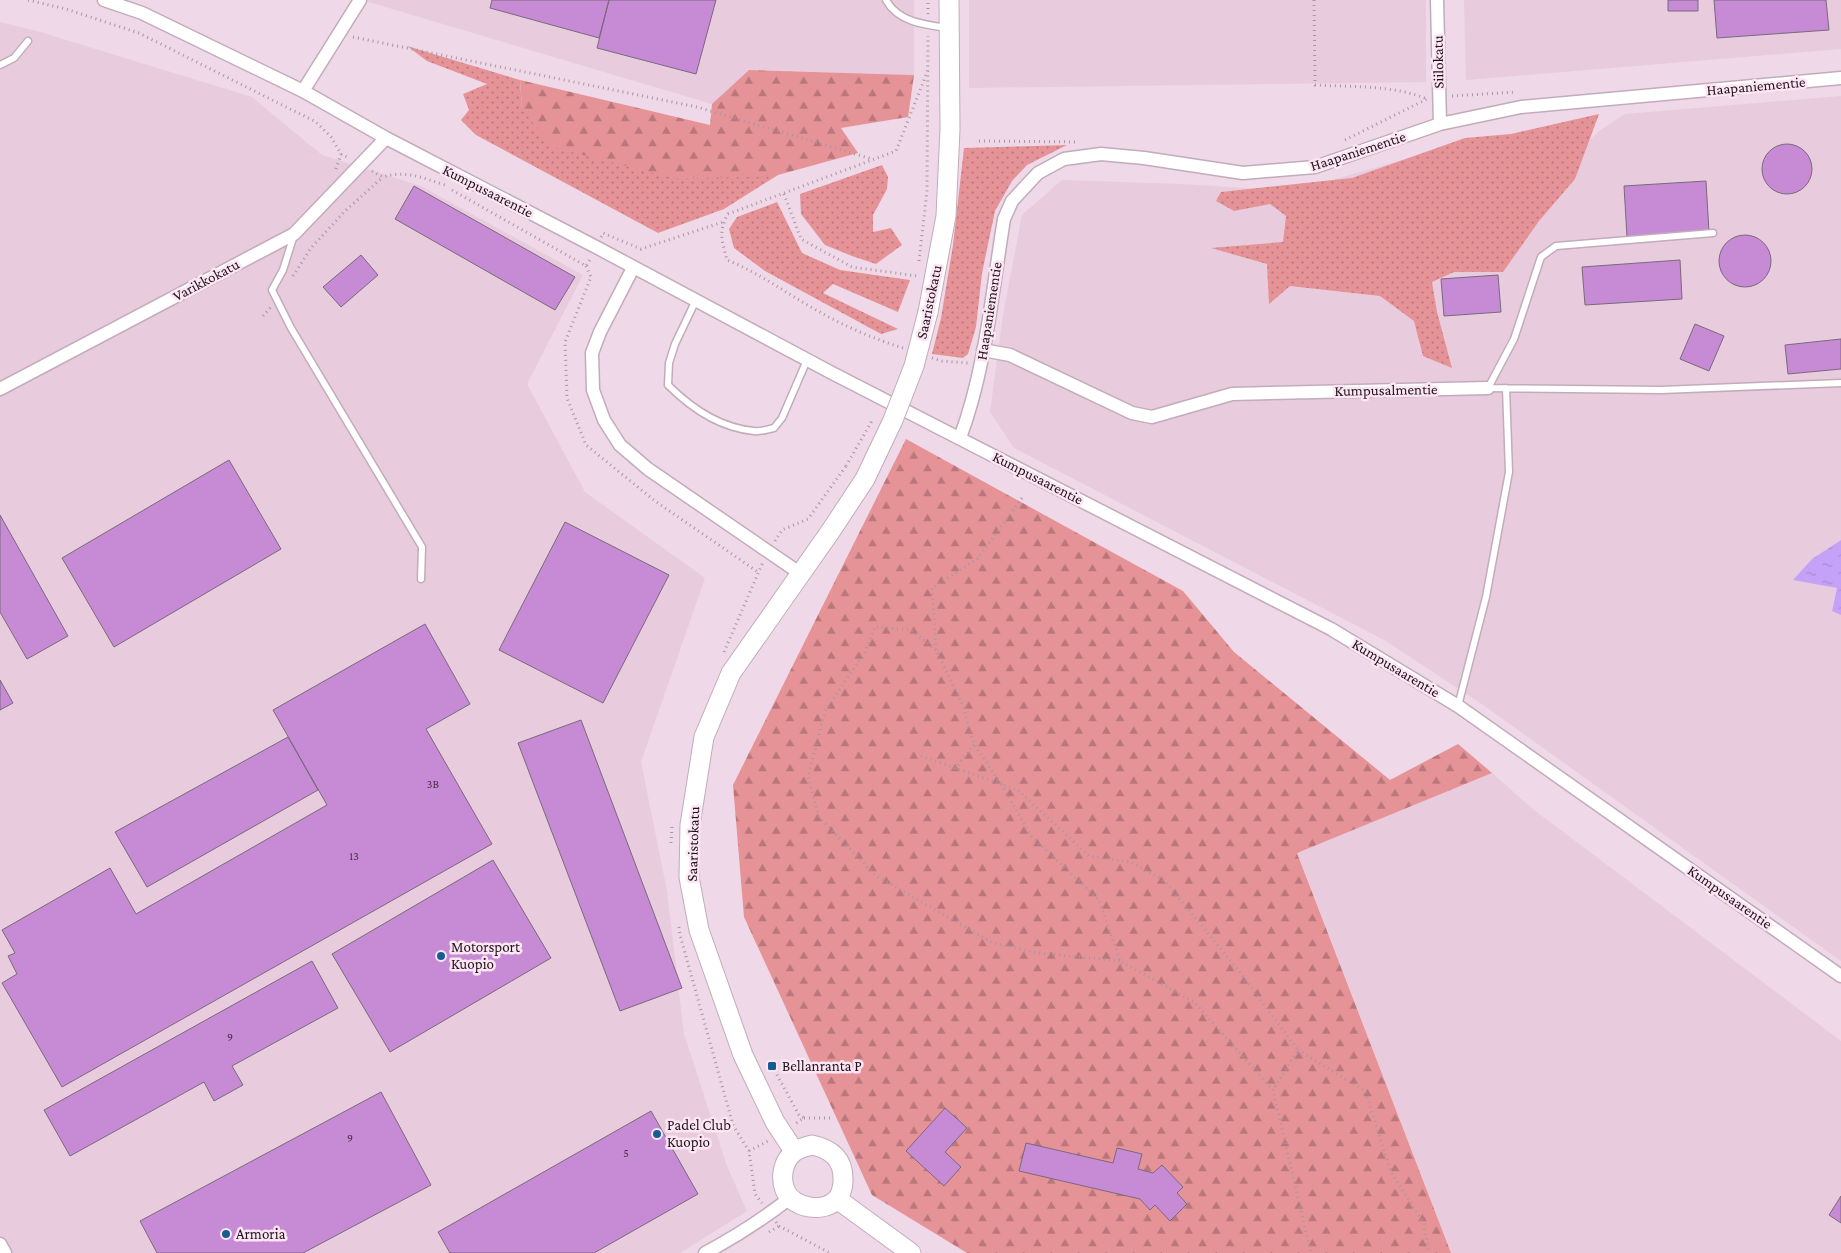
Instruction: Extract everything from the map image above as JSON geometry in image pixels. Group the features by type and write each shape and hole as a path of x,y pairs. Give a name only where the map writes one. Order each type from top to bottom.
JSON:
{"main road":[{"name":"Saaristokatu","path":"794,1151 775,1122 743,1055 699,930 689,877 690,825 704,737 731,673 830,532 865,478 893,420 914,366 928,312 946,216 950,129 949,0"},
{"path":"812,1146 824,1148 832,1153 841,1164 843,1172 843,1186 837,1199 822,1207 813,1207 797,1204 790,1198 783,1186 782,1175 786,1162 794,1151 812,1146"},
{"path":"837,1199 911,1253"}],"street":[{"name":"Kumpusaarentie","path":"104,0 142,13 303,91 386,138 807,360 1331,629 1458,706 1841,976"},
{"path":"303,91 360,0"},
{"name":"Siilokatu","path":"1437,0 1433,98 1440,124"},
{"name":"Haapaniementie","path":"960,438 970,412 981,364 1004,219 1012,201 1038,173 1064,158 1101,154 1144,158 1243,173 1315,167 1440,124 1521,107 1841,78"},
{"name":"Varikkokatu","path":"0,389 294,234 386,138"},
{"path":"633,268 600,332 592,353 593,390 604,420 620,445 648,470 801,574"},
{"name":"Kumpusalmentie","path":"983,350 1010,355 1132,413 1152,417 1232,394 1488,388"},
{"path":"705,1253 733,1238 770,1214 790,1198"},
{"path":"0,1244 5,1253"}],"lane":[{"path":"886,0 901,17 928,25 949,28"},
{"path":"0,64 14,58 28,41"},
{"path":"1713,233 1556,246 1541,257 1514,339 1488,388 1661,390 1841,383"},
{"path":"294,234 283,270 272,290 291,328 422,546 421,579"},
{"path":"696,300 675,344 669,364 668,385 683,400 706,414 730,426 756,432 774,428 782,418 807,360"},
{"path":"1458,706 1486,597 1509,472 1506,388"}],"path":[{"path":"28,0 66,9 139,33 316,122 331,137 342,154 383,177"},
{"path":"916,284 927,190 928,0"},
{"path":"1314,0 1315,85 1387,89 1433,98 1520,92"},
{"path":"339,34 697,107 873,160"},
{"path":"904,349 885,343 819,312 746,268 727,260 720,235 723,222 728,214 896,151 928,70"},
{"path":"1337,145 1433,98"},
{"path":"979,141 1087,142"},
{"path":"292,278 311,248 345,211 383,177 396,173 444,185"},
{"path":"784,194 801,239 852,267 917,276"},
{"path":"263,316 277,301"},
{"path":"923,355 942,361 981,364"},
{"path":"723,653 758,572 782,530 808,519 846,466"},
{"path":"1022,498 977,560 932,588 936,650 962,704 974,744 1001,784 1031,836 1100,900 1120,961"},
{"path":"936,650 911,630 875,627 865,652 825,711 808,776 819,817 875,875 993,942 1039,953 1120,961 1194,1002 1273,1090 1311,1253"},
{"path":"955,769 974,744"},
{"path":"921,756 1018,790 1089,856 1130,862 1165,881 1238,970 1298,1050 1365,1091 1391,1172 1424,1224 1429,1253"},
{"path":"671,844 672,826"},
{"path":"679,926 733,1125 749,1151 755,1194"},
{"path":"1273,1090 1298,1050"},
{"path":"804,1118 832,1118"},
{"path":"780,1226 830,1253"}],"shaded area":[{"path":"362,0 914,0 914,75 749,70 712,104"},
{"path":"969,0 1426,0 1426,82 969,88"},
{"path":"1464,0 1841,0 1841,49 1466,80"},
{"path":"0,22 37,31 252,97 322,155 421,186 583,275 527,384 585,492 705,578 641,762 667,891 684,1034 727,1166 747,1211 680,1253 0,1253"},
{"path":"1841,96 1841,540 1812,559 1794,580 1837,588 1832,611 1841,615 1841,961 1483,705 1386,641 1014,448 990,412 1003,315 1022,215 1062,180 1181,184 1294,191 1447,147 1567,162 1599,131 1625,114"},
{"path":"1492,773 1534,810 1841,1041 1841,1253 1451,1253 1297,852"}],"green space":[{"path":"407,46 520,80 522,109 673,178 778,175 724,209 658,233 476,135 461,120 469,110 463,94 487,84 427,61"},
{"path":"749,70 914,75 908,117 841,128 858,153 778,175 770,177 673,178 552,147 522,109 520,80 710,125 712,104"},
{"path":"1599,114 1575,179 1539,221 1503,272 1454,272 1432,282 1437,312 1452,368 1423,356 1414,321 1380,296 1290,286 1269,304 1267,264 1211,248 1283,242 1286,216 1270,204 1234,211 1216,201 1221,192 1352,178 1465,138 1511,134"},
{"path":"1067,145 1027,165 1012,181 995,211 982,273 976,327 968,354 963,358 932,354 941,318 953,245 964,148"},
{"path":"882,165 888,177 887,189 873,215 873,232 891,228 902,245 876,264 825,245 801,214 800,194"},
{"path":"777,202 802,253 840,270 910,280 898,312 833,284 823,293 898,329 881,334 765,271 734,248 729,229 737,217"},
{"path":"906,439 1183,591 1234,652 1390,780 1458,744 1492,773 1297,853 1451,1253 967,1253 872,1195 744,917 733,785"}],"water":[{"path":"1841,540 1841,615 1832,611 1837,588 1793,580 1812,559"}],"building":[{"path":"492,0 609,0 599,38 490,8"},
{"path":"609,0 716,0 696,74 597,48"},
{"path":"1668,0 1698,0 1698,11 1668,11"},
{"path":"1714,0 1826,0 1829,30 1717,38"},
{"path":"1787,144 1796,146 1807,155 1812,169 1810,178 1801,189 1787,194 1778,192 1767,183 1762,169 1764,160 1773,149"},
{"path":"1706,181 1709,232 1627,237 1624,186"},
{"path":"414,186 575,277 555,310 395,219"},
{"path":"1745,235 1759,239 1767,247 1771,261 1767,275 1759,283 1745,287 1731,283 1723,275 1719,261 1723,247 1731,239"},
{"path":"361,255 378,275 341,307 323,287"},
{"path":"1680,260 1682,299 1585,305 1582,267"},
{"path":"1498,275 1501,312 1444,316 1441,279"},
{"path":"1695,324 1724,336 1709,371 1680,359"},
{"path":"1841,339 1841,369 1788,374 1785,345"},
{"path":"229,460 281,549 114,647 62,558"},
{"path":"0,515 68,636 27,659 0,612"},
{"path":"565,522 669,575 603,703 499,650"},
{"path":"425,624 470,704 426,729 492,844 62,1087 2,983 17,974 8,956 15,953 2,930 110,868 136,914 327,805 273,710"},
{"path":"0,680 13,703 0,710"},
{"path":"581,720 682,988 620,1011 518,743"},
{"path":"288,737 318,790 147,887 115,832"},
{"name":"Motorsport Kuopio","path":"493,860 551,958 390,1052 332,954"},
{"path":"312,961 338,1008 232,1066 243,1085 214,1101 204,1082 70,1156 44,1110"},
{"path":"381,1092 431,1185 303,1253 157,1253 140,1221"},
{"path":"945,1108 967,1128 945,1152 961,1167 944,1186 906,1151"},
{"path":"651,1111 698,1194 594,1253 450,1253 438,1232"},
{"path":"1026,1143 1113,1163 1117,1148 1142,1154 1138,1169 1153,1173 1162,1165 1183,1187 1177,1193 1187,1204 1170,1221 1155,1205 1150,1210 1140,1199 1019,1171"},
{"path":"1841,1196 1841,1223 1829,1215"}],"place":[{"name":"Motorsport Kuopio","path":"441,956"},
{"name":"Bellanranta P","path":"772,1066"},
{"name":"Padel Club Kuopio","path":"657,1134"},
{"name":"Armoria","path":"226,1234"}]}
